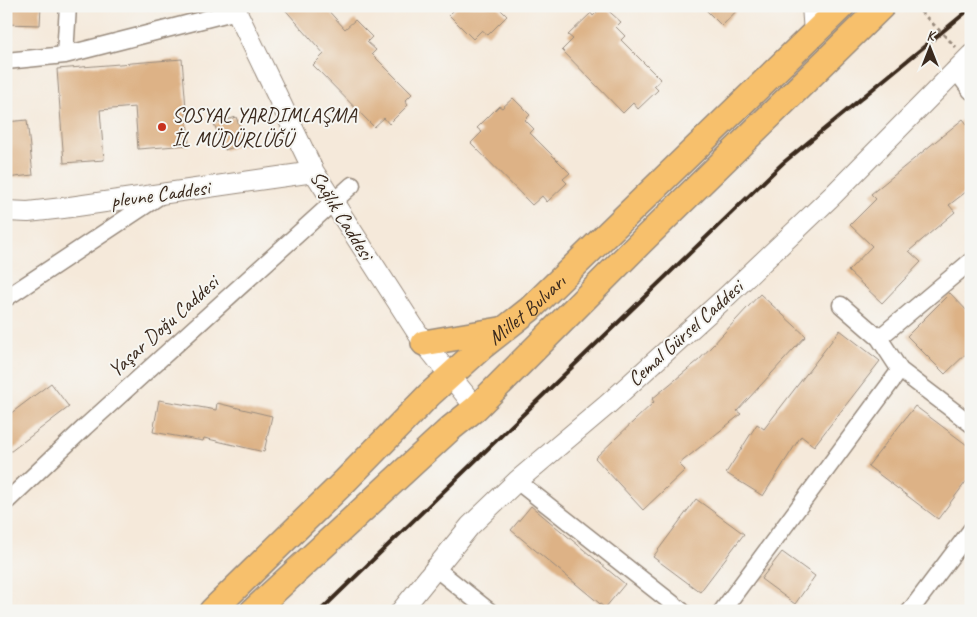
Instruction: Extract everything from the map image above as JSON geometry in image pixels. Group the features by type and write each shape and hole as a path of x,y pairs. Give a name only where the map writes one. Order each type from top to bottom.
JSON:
{"main road":[{"name":"Millet Bulvarı","path":"212,611 337,489 449,375 530,309 842,6"},
{"name":"Millet Bulvarı","path":"253,611 451,428 476,408 641,242 882,6"},
{"path":"424,343 508,328"}],"street":[{"path":"65,55 68,6"},
{"path":"812,6 814,33"},
{"path":"6,61 65,55 235,8"},
{"name":"Sağlık Caddesi","path":"235,8 314,172 424,343 476,408"},
{"name":"Cemal Gürsel Caddesi","path":"401,611 434,567 470,526 517,481 607,405 832,196 955,68 963,51"},
{"path":"955,68 971,91"},
{"name":"plevne Caddesi","path":"6,211 28,212 314,172"},
{"name":"Yaşar Doğu Caddesi","path":"6,502 85,427 352,185"},
{"path":"6,298 163,194"},
{"path":"879,338 971,261"},
{"path":"841,305 879,338 900,370 971,424"},
{"path":"722,611 900,370"},
{"path":"517,481 682,611"},
{"path":"910,611 971,530"},
{"path":"434,567 489,611"}],"path":[{"path":"915,6 963,51"}],"building":[{"path":"6,6 41,6 40,25 6,24"},
{"path":"282,6 324,6 345,29 355,20 372,37 367,42 376,50 372,54 412,94 405,101 408,105 389,124 384,118 374,127 313,65 324,54"},
{"path":"458,6 497,6 507,16 488,35 482,30 473,39 449,15"},
{"path":"603,6 621,22 616,27 625,36 621,40 661,80 654,86 658,90 638,109 633,103 623,113 562,50 573,39 568,35 591,13 593,16"},
{"path":"702,6 741,6 722,26"},
{"name":"SOSYAL YARDIMLAŞMA İL MÜDÜRLÜĞÜ","path":"182,59 189,145 138,149 135,107 100,110 104,160 64,163 57,69"},
{"path":"513,98 530,115 525,120 534,129 530,133 570,173 563,179 567,183 547,202 542,196 532,205 471,143 482,132 477,128 499,106 502,108"},
{"path":"236,117 246,143 225,150 214,124"},
{"path":"963,119 971,129 971,188 949,205 955,212 909,251 921,262 882,303 848,271 872,246 850,225 876,199 871,194"},
{"path":"27,120 33,175 6,178 6,122"},
{"path":"950,293 971,315 971,349 945,374 907,336"},
{"path":"760,294 806,336 737,411 741,414 679,464 685,470 643,510 595,458 654,402 652,399 699,360"},
{"path":"840,330 880,361 814,446 801,436 763,496 726,473 757,424 764,429"},
{"path":"51,383 69,407 6,455 6,417"},
{"path":"159,400 216,410 217,403 272,416 264,452 204,438 203,441 153,432"},
{"path":"915,406 971,448 971,475 938,519 868,466"},
{"path":"696,499 744,534 700,592 653,557"},
{"path":"531,506 625,584 605,608 511,530"},
{"path":"782,552 815,576 795,604 761,579"}],"railway":[{"path":"320,611 783,163 971,8"}],"place":[{"name":"SOSYAL YARDIMLAŞMA İL MÜDÜRLÜĞÜ","path":"162,127"}]}
